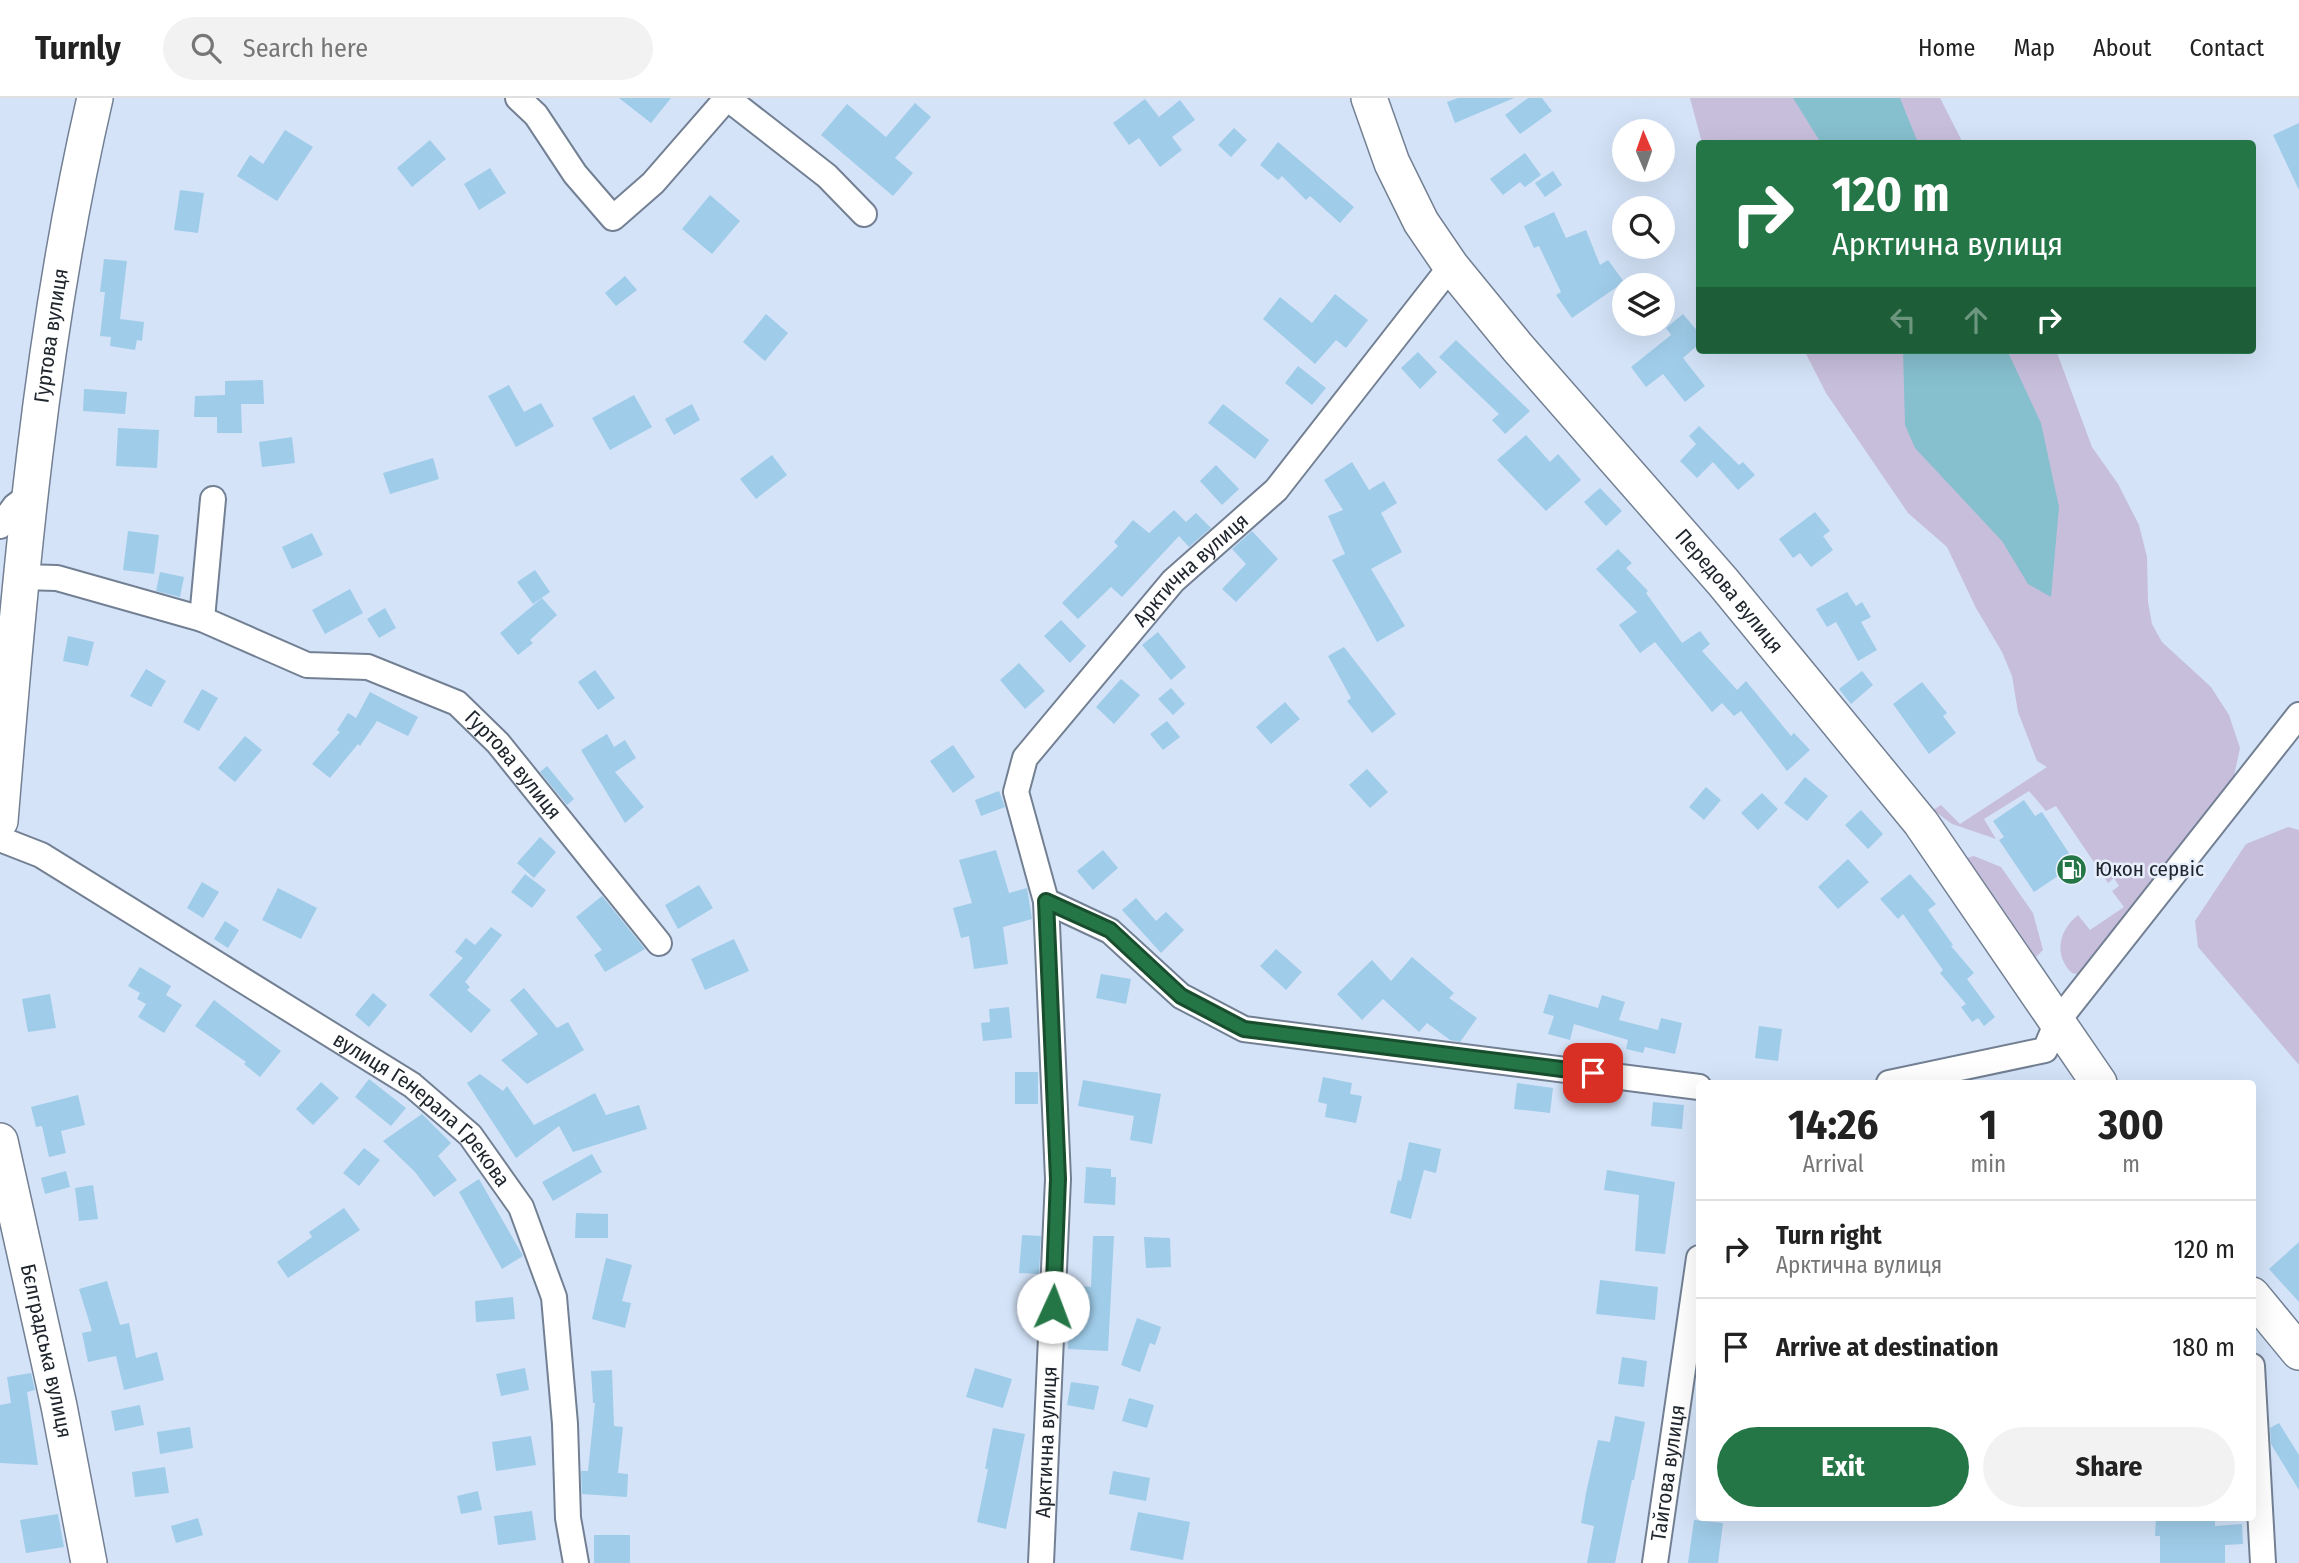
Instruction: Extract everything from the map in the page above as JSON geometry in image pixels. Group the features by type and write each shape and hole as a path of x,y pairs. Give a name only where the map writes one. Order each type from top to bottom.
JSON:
{"street":[{"name":"Гуртова вулиця","path":"0,821 22,577 52,323 95,98"},
{"path":"518,98 536,115 575,174 613,218 653,183 727,98 827,176 864,214"},
{"name":"Передова вулиця","path":"1369,98 1392,163 1421,222 1451,266 1518,348 1723,582 1921,823 2097,1080"},
{"name":"Арктична вулиця","path":"1041,1563 1058,1179 1046,901 1016,792 1025,758 1173,581 1276,490 1451,266"},
{"path":"0,526 15,506 31,494"},
{"path":"202,620 213,499"},
{"name":"Гуртова вулиця","path":"22,577 57,578 202,620 307,665 368,667 457,703 498,743 659,943"},
{"path":"1903,1080 2045,1050 2057,1022 2299,715"},
{"name":"вулиця Генерала Грекова","path":"0,839 41,855 400,1077 470,1135 521,1207 554,1297 565,1424 568,1518 576,1563"},
{"path":"1046,901 1110,930 1181,996 1244,1029 1696,1087"},
{"name":"Бєлградська вулиця","path":"0,1141 59,1406 89,1563"},
{"name":"Тайгова вулиця","path":"1655,1563 1696,1279"},
{"path":"2256,1300 2299,1352"},
{"path":"2256,1438 2263,1563"}],"shaded area":[{"path":"1690,98 1940,98 1961,140 1701,140"},
{"path":"1806,354 2057,354 2092,447 2118,484 2139,525 2147,557 2148,602 2152,624 2162,642 2211,687 2229,715 2240,748 2233,781 2086,976 2072,973 2062,958 2061,943 2066,928 2078,915 2090,930 2124,907 2112,891 2119,886 2114,878 2108,883 2056,806 2046,811 2029,791 1984,819 1996,839 1952,824 1933,810 1941,805 1960,824 2047,767 2037,761 2018,712 2012,676 2002,652 1976,608 1947,547 1908,513 1826,393"},
{"path":"2288,827 2299,830 2299,1065 2198,947 2195,921 2246,844"},
{"path":"1974,856 2001,867 2033,913 2043,950 2035,958 1966,858"}],"water":[{"path":"1793,98 1900,98 1917,140 1819,140"},
{"path":"1903,354 2009,354 2041,423 2059,507 2051,597 2028,584 2002,541 1915,448 1905,425"}],"building":[{"path":"619,98 671,98 651,123"},
{"path":"1458,98 1514,98 1455,123 1447,102"},
{"path":"1528,98 1542,98 1552,111 1520,134 1505,115"},
{"path":"1145,99 1159,117 1180,100 1195,120 1172,137 1182,150 1160,167 1139,138 1129,145 1113,123"},
{"path":"915,103 931,117 895,158 913,173 893,196 821,135 847,104 886,137"},
{"path":"2299,123 2299,190 2273,135"},
{"path":"1234,128 1247,140 1231,157 1218,145"},
{"path":"285,130 313,147 277,201 237,176 250,155 263,164"},
{"path":"430,140 446,159 412,187 397,168"},
{"path":"1278,142 1354,207 1340,223 1310,196 1306,200 1282,176 1278,180 1260,165"},
{"path":"1525,153 1541,175 1525,187 1520,182 1503,195 1490,179"},
{"path":"490,168 506,193 479,210 464,184"},
{"path":"1553,171 1562,185 1545,197 1535,183"},
{"path":"180,190 204,193 198,233 174,230"},
{"path":"710,195 740,221 712,254 682,229"},
{"path":"1554,212 1566,238 1586,230 1600,265 1608,260 1617,273 1612,273 1612,290 1572,318 1556,295 1561,292 1539,246 1534,248 1524,226"},
{"path":"104,259 127,261 120,319 144,322 142,341 137,340 135,350 110,346 111,337 100,336 105,292 100,292"},
{"path":"625,276 637,290 616,306 605,293"},
{"path":"1335,294 1368,320 1346,348 1336,340 1315,364 1263,319 1280,297 1312,323"},
{"path":"766,314 788,333 765,361 743,342"},
{"path":"1683,314 1696,329 1696,347 1683,358 1705,386 1685,402 1663,374 1646,387 1631,367 1670,336 1675,336 1675,321"},
{"path":"1456,340 1530,411 1505,434 1492,420 1499,414 1439,357"},
{"path":"1418,352 1437,372 1420,389 1401,368"},
{"path":"1298,366 1326,388 1312,405 1285,383"},
{"path":"263,380 264,404 241,404 242,433 217,433 217,417 194,417 195,396 225,395 225,381"},
{"path":"509,385 524,412 541,403 554,426 516,447 488,396"},
{"path":"84,389 127,392 125,414 83,411"},
{"path":"634,395 652,427 610,450 592,418"},
{"path":"692,404 700,420 674,435 665,419"},
{"path":"1223,404 1269,440 1255,459 1208,423"},
{"path":"1699,426 1739,465 1743,462 1755,475 1738,490 1713,462 1697,478 1680,461 1696,444 1689,436"},
{"path":"118,428 159,430 157,468 116,466"},
{"path":"1526,435 1550,462 1558,454 1581,480 1546,511 1497,460"},
{"path":"292,437 295,463 262,467 259,442"},
{"path":"772,455 787,475 756,499 740,479"},
{"path":"433,458 439,479 390,494 383,473"},
{"path":"1352,462 1369,490 1384,481 1397,503 1381,513 1402,552 1371,569 1405,626 1377,642 1332,560 1345,554 1328,516 1343,510 1324,480"},
{"path":"1216,465 1239,489 1222,505 1200,481"},
{"path":"1600,488 1622,511 1606,526 1584,502"},
{"path":"1174,510 1186,522 1196,513 1211,528 1189,547 1179,536 1122,597 1111,587 1078,619 1062,603 1118,546 1114,542 1133,520 1149,533"},
{"path":"1815,512 1830,531 1823,536 1833,550 1811,567 1800,553 1793,558 1779,539"},
{"path":"128,531 159,535 154,574 123,570"},
{"path":"1252,531 1278,559 1236,602 1222,589 1246,564 1232,549"},
{"path":"312,533 323,555 292,569 282,547"},
{"path":"1618,549 1632,563 1626,568 1648,591 1646,593 1682,643 1700,631 1710,644 1702,651 1737,690 1746,681 1791,736 1794,733 1810,750 1787,771 1741,711 1734,716 1722,703 1712,712 1655,642 1640,653 1619,625 1637,612 1596,569"},
{"path":"535,570 550,592 533,604 517,582"},
{"path":"160,572 184,577 180,597 156,591"},
{"path":"350,589 363,613 325,634 312,610"},
{"path":"1847,592 1856,606 1862,602 1871,617 1861,622 1877,650 1858,661 1836,622 1827,627 1816,609"},
{"path":"542,598 557,615 530,640 533,643 518,655 500,633"},
{"path":"385,608 396,628 379,638 367,619"},
{"path":"1061,620 1086,646 1070,663 1044,636"},
{"path":"1158,632 1186,667 1171,680 1142,645"},
{"path":"68,636 94,642 88,666 63,661"},
{"path":"1344,647 1396,714 1372,733 1347,701 1351,698 1328,656"},
{"path":"1019,663 1045,691 1025,709 1000,680"},
{"path":"146,669 166,681 151,707 130,696"},
{"path":"595,670 615,698 598,710 578,682"},
{"path":"1862,671 1873,685 1851,704 1839,689"},
{"path":"1121,679 1140,695 1114,724 1096,707"},
{"path":"1922,682 1947,713 1943,716 1956,733 1929,754 1893,704"},
{"path":"1171,688 1185,704 1173,715 1158,699"},
{"path":"202,689 218,698 199,731 183,722"},
{"path":"370,692 418,717 408,736 377,721 360,746 358,744 330,778 312,764 340,732 337,730 348,713 356,718"},
{"path":"1285,702 1300,719 1271,744 1256,727"},
{"path":"1167,721 1180,737 1163,750 1150,734"},
{"path":"607,734 614,747 625,740 636,758 615,772 644,807 625,823 581,750"},
{"path":"245,736 262,750 235,782 218,768"},
{"path":"953,745 975,777 953,793 930,761"},
{"path":"547,766 574,799 567,805 540,772"},
{"path":"1367,769 1388,792 1370,808 1349,785"},
{"path":"1805,777 1828,796 1807,821 1784,803"},
{"path":"1706,787 1721,800 1704,820 1689,807"},
{"path":"999,791 1005,807 981,816 975,800"},
{"path":"1762,793 1778,809 1758,830 1741,813"},
{"path":"2024,800 2035,816 2042,812 2076,864 2034,892 1999,840 2004,837 1993,821"},
{"path":"1861,810 1883,834 1868,849 1845,825"},
{"path":"540,837 556,852 534,878 517,863"},
{"path":"996,850 1009,893 1027,888 1032,919 1003,927 1008,964 974,969 969,936 961,938 953,908 972,903 959,860"},
{"path":"1103,850 1118,868 1093,890 1077,871"},
{"path":"1848,859 1869,882 1838,909 1818,887"},
{"path":"525,874 546,890 532,908 511,892"},
{"path":"1910,874 1936,904 1928,910 1953,945 1951,946 1974,973 1967,979 1995,1017 1984,1026 1978,1018 1972,1022 1961,1007 1966,1004 1940,973 1943,970 1903,914 1898,919 1880,899"},
{"path":"202,882 219,892 203,918 187,908"},
{"path":"699,885 713,908 678,929 665,905"},
{"path":"278,888 317,908 301,939 262,920"},
{"path":"602,896 645,949 605,972 594,955 602,950 576,917"},
{"path":"1136,898 1156,921 1166,912 1184,930 1161,953 1122,910"},
{"path":"225,921 239,930 228,948 214,939"},
{"path":"491,927 502,935 465,982 470,987 467,990 491,1010 471,1033 429,995 463,958 455,952 466,938 475,945"},
{"path":"734,939 749,971 705,990 691,959"},
{"path":"1276,949 1302,972 1286,990 1260,966"},
{"path":"1412,957 1454,993 1449,998 1477,1018 1460,1042 1450,1040 1427,1023 1419,1032 1383,999 1362,1020 1337,994 1372,960 1391,981"},
{"path":"140,967 171,986 166,995 182,1005 164,1033 138,1017 146,1004 137,999 140,993 128,986"},
{"path":"1101,974 1131,979 1126,1004 1096,998"},
{"path":"524,988 557,1028 568,1022 584,1050 527,1084 501,1060 538,1034 510,1000"},
{"path":"373,993 387,1005 369,1027 355,1015"},
{"path":"50,994 56,1028 28,1032 22,999"},
{"path":"1549,994 1598,1008 1602,995 1625,1002 1619,1020 1658,1030 1661,1018 1682,1023 1675,1054 1645,1047 1643,1053 1626,1049 1628,1040 1574,1024 1570,1040 1548,1034 1554,1016 1543,1013"},
{"path":"214,1000 281,1051 260,1077 244,1064 246,1062 195,1026"},
{"path":"1009,1007 1012,1038 983,1041 981,1023 990,1022 989,1009"},
{"path":"1759,1026 1782,1029 1778,1061 1755,1058"},
{"path":"1015,1072 1038,1072 1038,1104 1015,1104"},
{"path":"480,1074 503,1091 507,1086 534,1125 595,1093 606,1115 639,1105 647,1129 573,1152 559,1126 516,1158 467,1083"},
{"path":"1323,1077 1352,1083 1350,1094 1362,1096 1356,1123 1325,1117 1327,1104 1318,1102"},
{"path":"369,1079 406,1108 391,1126 355,1097"},
{"path":"1083,1080 1161,1094 1152,1144 1130,1140 1134,1116 1078,1106"},
{"path":"321,1082 339,1098 313,1125 296,1109"},
{"path":"1517,1083 1553,1088 1550,1113 1514,1109"},
{"path":"78,1095 85,1125 61,1131 66,1153 49,1157 42,1126 36,1127 31,1107"},
{"path":"1653,1102 1684,1105 1682,1129 1651,1126"},
{"path":"422,1114 451,1143 438,1156 457,1180 434,1197 415,1172 383,1141"},
{"path":"1409,1142 1441,1149 1436,1173 1424,1170 1411,1219 1390,1213 1398,1180 1401,1181"},
{"path":"364,1148 380,1160 359,1186 343,1173"},
{"path":"592,1154 602,1172 553,1201 542,1182"},
{"path":"1086,1167 1111,1169 1111,1177 1116,1177 1115,1205 1084,1203"},
{"path":"1607,1170 1675,1182 1665,1254 1635,1251 1639,1195 1604,1190"},
{"path":"66,1171 70,1187 45,1194 41,1178"},
{"path":"479,1179 523,1256 502,1269 459,1192"},
{"path":"93,1185 98,1219 79,1221 75,1188"},
{"path":"344,1208 360,1230 288,1278 277,1262 312,1237 309,1232"},
{"path":"576,1213 608,1214 608,1238 575,1238"},
{"path":"1022,1235 1041,1236 1039,1274 1019,1273"},
{"path":"1093,1236 1114,1236 1108,1351 1068,1349 1069,1325 1077,1326 1078,1286 1091,1287"},
{"path":"1144,1237 1170,1238 1171,1267 1146,1268"},
{"path":"2299,1242 2299,1302 2269,1269"},
{"path":"606,1258 632,1265 622,1301 631,1303 625,1328 592,1319"},
{"path":"1600,1280 1658,1287 1655,1320 1596,1314"},
{"path":"107,1281 120,1325 129,1323 136,1358 157,1352 164,1380 124,1390 116,1356 88,1362 82,1333 92,1331 79,1289"},
{"path":"513,1297 515,1319 476,1322 475,1301"},
{"path":"1137,1318 1161,1327 1155,1345 1150,1343 1140,1372 1121,1365"},
{"path":"1622,1357 1647,1361 1644,1387 1618,1384"},
{"path":"525,1368 529,1390 501,1396 496,1374"},
{"path":"975,1368 1012,1379 1003,1408 966,1397"},
{"path":"612,1370 614,1426 623,1427 618,1473 628,1474 627,1497 582,1494 581,1471 588,1471 595,1403 591,1371"},
{"path":"31,1373 35,1390 27,1392 38,1465 0,1463 0,1405 11,1403 7,1377"},
{"path":"1071,1382 1099,1386 1094,1410 1067,1405"},
{"path":"1129,1398 1154,1405 1147,1428 1122,1421"},
{"path":"140,1405 144,1425 115,1431 111,1411"},
{"path":"1615,1416 1645,1422 1634,1480 1615,1563 1587,1563 1594,1526 1581,1523 1586,1493 1598,1440 1610,1442"},
{"path":"2279,1423 2299,1455 2299,1490 2271,1444 2270,1428"},
{"path":"190,1427 193,1448 160,1454 157,1432"},
{"path":"993,1428 1025,1434 1006,1529 977,1522"},
{"path":"531,1436 536,1465 496,1471 492,1442"},
{"path":"165,1467 169,1493 135,1497 132,1472"},
{"path":"1113,1471 1150,1478 1146,1501 1109,1494"},
{"path":"478,1491 482,1510 461,1514 457,1496"},
{"path":"532,1511 536,1540 498,1545 494,1516"},
{"path":"1138,1512 1190,1522 1183,1560 1130,1550"},
{"path":"58,1514 64,1547 26,1553 20,1520"},
{"path":"198,1518 203,1535 176,1543 171,1526"},
{"path":"1694,1520 1723,1523 1718,1563 1688,1563"},
{"path":"2156,1521 2215,1521 2215,1526 2242,1524 2243,1544 2225,1545 2225,1563 2160,1563 2160,1536 2155,1536"},
{"path":"594,1535 630,1535 630,1563 594,1563"}],"place":[{"name":"Юкон сервіс","path":"2072,869"}],"route":[{"path":"1053,1307 1058,1179 1053,1013 1046,901 1110,930 1181,996 1244,1029 1593,1073"}]}
